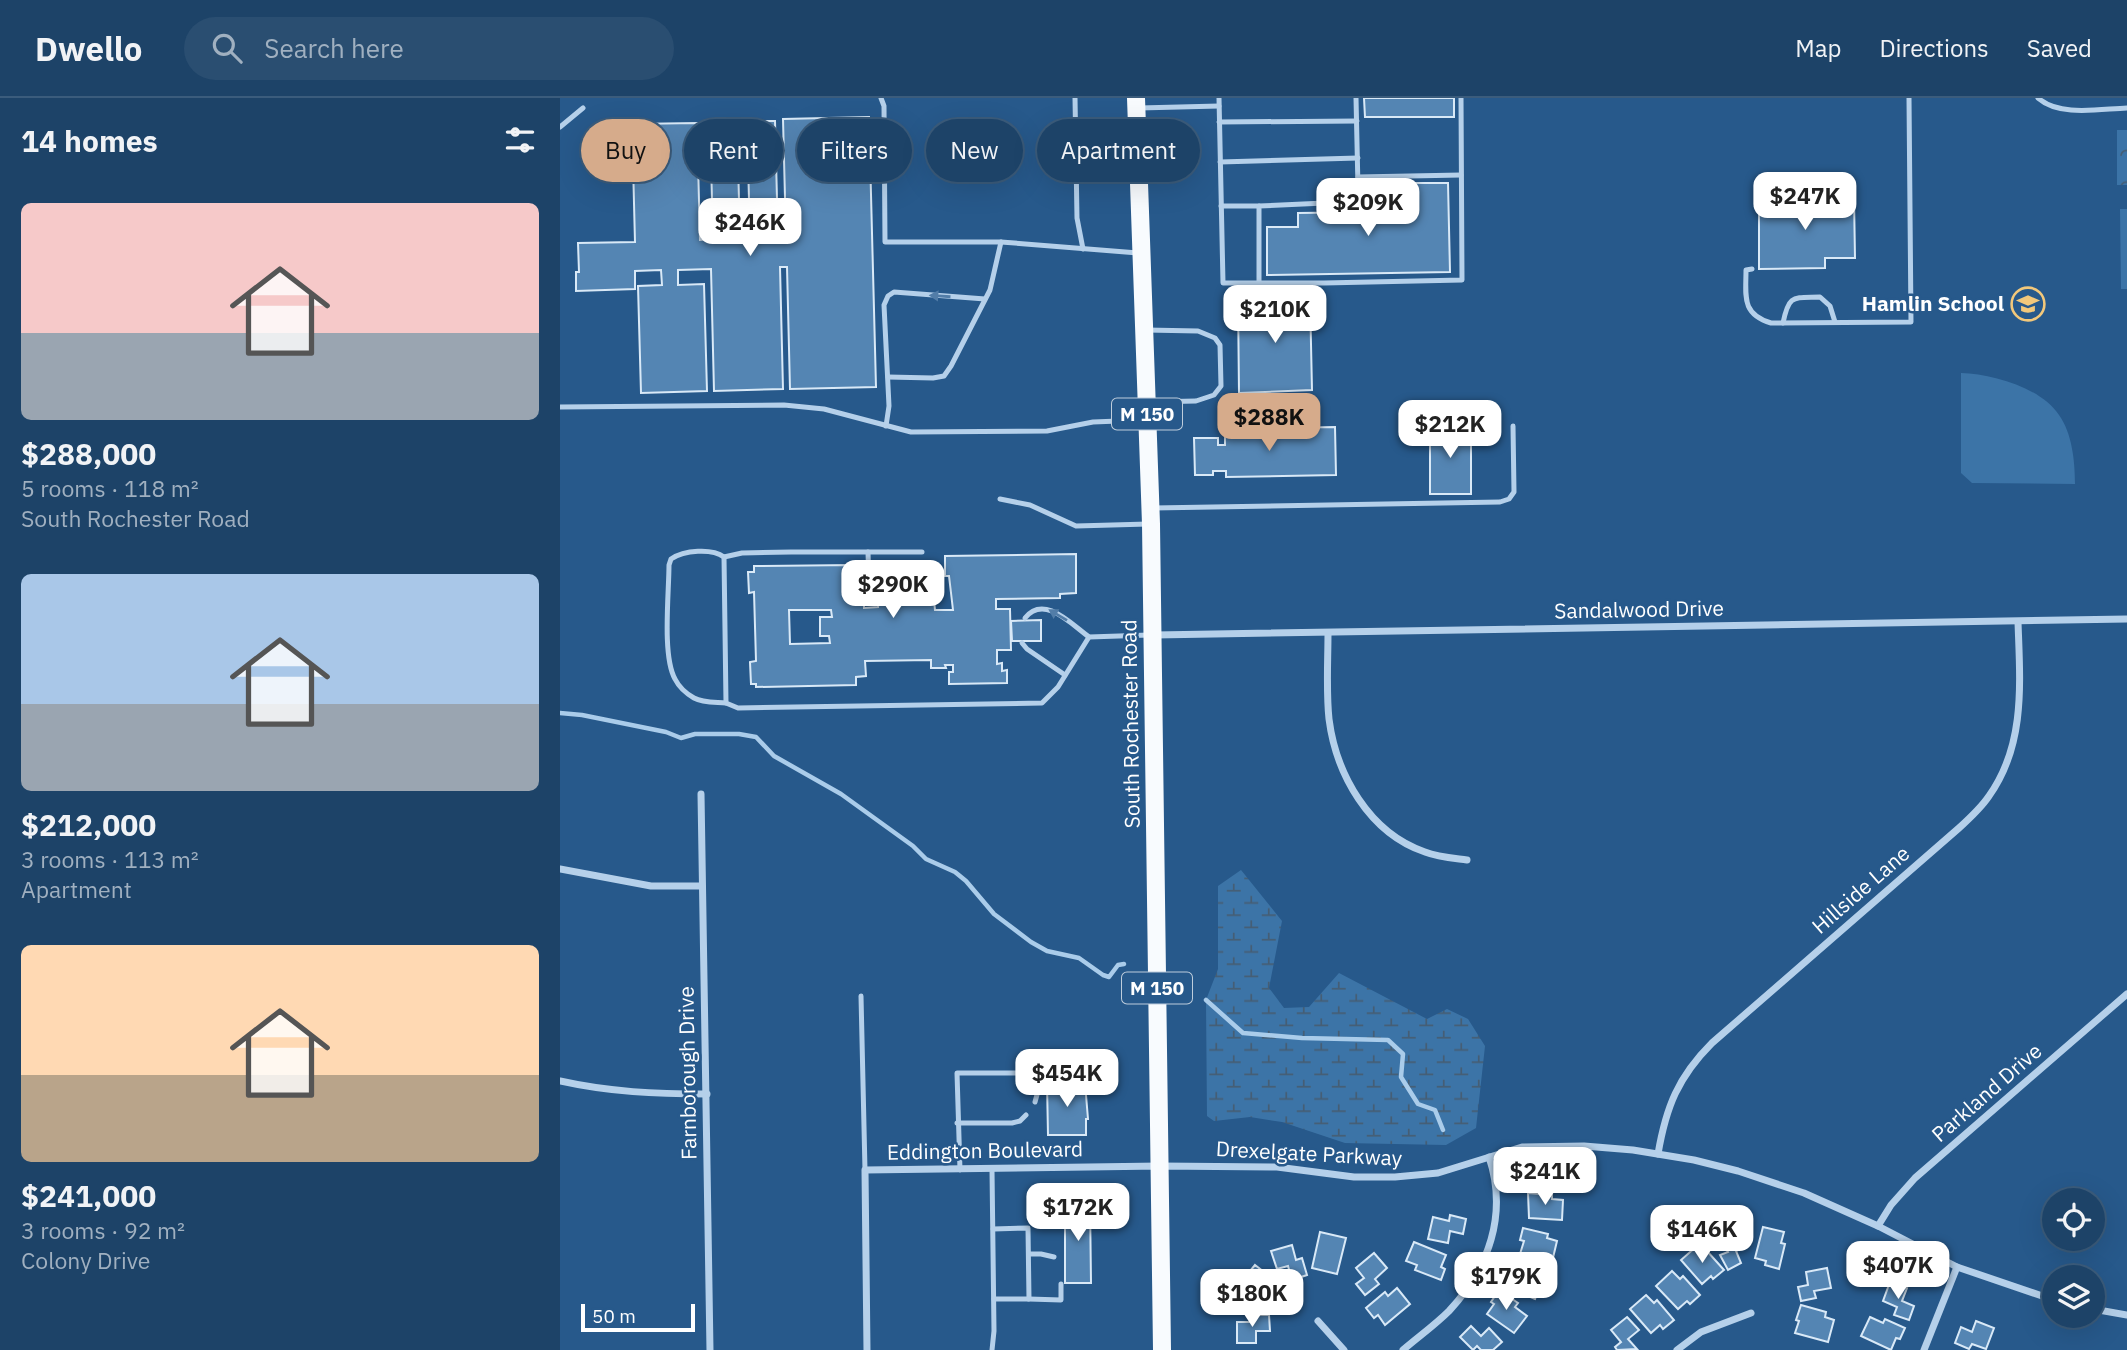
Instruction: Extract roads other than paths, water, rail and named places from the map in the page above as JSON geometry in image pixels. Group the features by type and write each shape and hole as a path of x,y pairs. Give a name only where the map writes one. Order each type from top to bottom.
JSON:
{"main road":[{"name":"South Rochester Road","path":"1136,103 1150,516 1162,1350"}],"street":[{"name":"Sandalwood Drive","path":"1152,635 2127,619"},
{"name":"Hillside Lane","path":"1658,1154 1670,1103 1678,1085 1697,1058 1959,828 1988,799 2014,745 2018,723 2018,622"},
{"path":"1328,633 1329,720 1338,758 1351,788 1375,819 1402,842 1441,857 1467,860"},
{"name":"Farnborough Drive","path":"701,794 710,1350"},
{"path":"560,869 650,886 702,886"},
{"name":"Parkland Drive","path":"1878,1226 1891,1205 1915,1178 2127,994"},
{"path":"560,1081 620,1092 706,1094"},
{"name":"Drexelgate Parkway","path":"1160,1166 1277,1167 1354,1177 1417,1176 1438,1173 1522,1147 1584,1146 1658,1154 1693,1160 1768,1180 1804,1193 1878,1226 1957,1267 2042,1296"},
{"path":"1403,1350 1460,1299 1480,1267 1491,1240 1498,1196 1489,1157"},
{"name":"Eddington Boulevard","path":"867,1350 865,1170 1160,1166"},
{"path":"1924,1350 1957,1267"},
{"path":"2105,1311 2127,1315"},
{"path":"1677,1350 1701,1332 1751,1312"},
{"path":"1318,1321 1344,1350"}],"lane":[{"path":"881,98 884,106 885,242 1001,242 1141,253"},
{"path":"1074,98 1077,218 1083,250"},
{"path":"1219,98 1223,283 1462,280 1461,98"},
{"path":"1221,206 1347,202 1358,188 1356,98"},
{"path":"1752,269 1746,270 1746,304 1761,320 1771,323 1911,321 1909,98"},
{"path":"2038,98 2053,107 2070,110 2127,108"},
{"path":"1136,103 1219,106"},
{"path":"560,127 583,108"},
{"path":"1219,122 1357,121"},
{"path":"1220,162 1358,158"},
{"path":"1358,177 1461,174"},
{"path":"1259,206 1259,283"},
{"path":"888,377 944,376 990,290 1001,242"},
{"path":"886,426 889,406 884,305 888,296 894,292 985,299"},
{"path":"1783,323 1787,305 1796,298 1820,297 1830,306 1835,323"},
{"path":"560,407 784,405 824,409 911,432 1047,431 1214,395 1221,386 1220,345 1215,338 1198,331 1144,330"},
{"path":"1000,499 1030,505 1076,526 1150,516 1500,502 1509,499 1514,492 1513,426"},
{"path":"922,552 742,553 724,557 720,554 692,552 677,555 671,559 669,565 668,637 674,679 697,700 726,703 738,708 1042,703 1058,687 1088,637"},
{"path":"868,552 869,585"},
{"path":"724,557 726,703"},
{"path":"1025,618 1030,612 1040,608 1052,609 1088,637 1152,635"},
{"path":"1022,643 1065,675"},
{"path":"861,996 865,1170"},
{"path":"960,1170 957,1073 1039,1073 1035,1102"},
{"path":"957,1123 1012,1123 1020,1121 1026,1115"},
{"path":"992,1170 992,1350"},
{"path":"993,1229 1028,1228 1029,1299"},
{"path":"1029,1254 1054,1257"},
{"path":"994,1299 1061,1300 1061,1284"}],"waterway":[{"path":"560,713 666,732 681,738 695,734 739,734 756,737 774,756 841,794 913,846 926,859 955,872 994,914 1031,942 1047,951 1079,958 1109,977 1118,965 1124,964"},
{"path":"1206,1000 1243,1033 1302,1038 1388,1040 1403,1054 1401,1077 1418,1104 1435,1110 1443,1130"}],"place":[{"name":"Hamlin School","path":"2028,304"}]}
